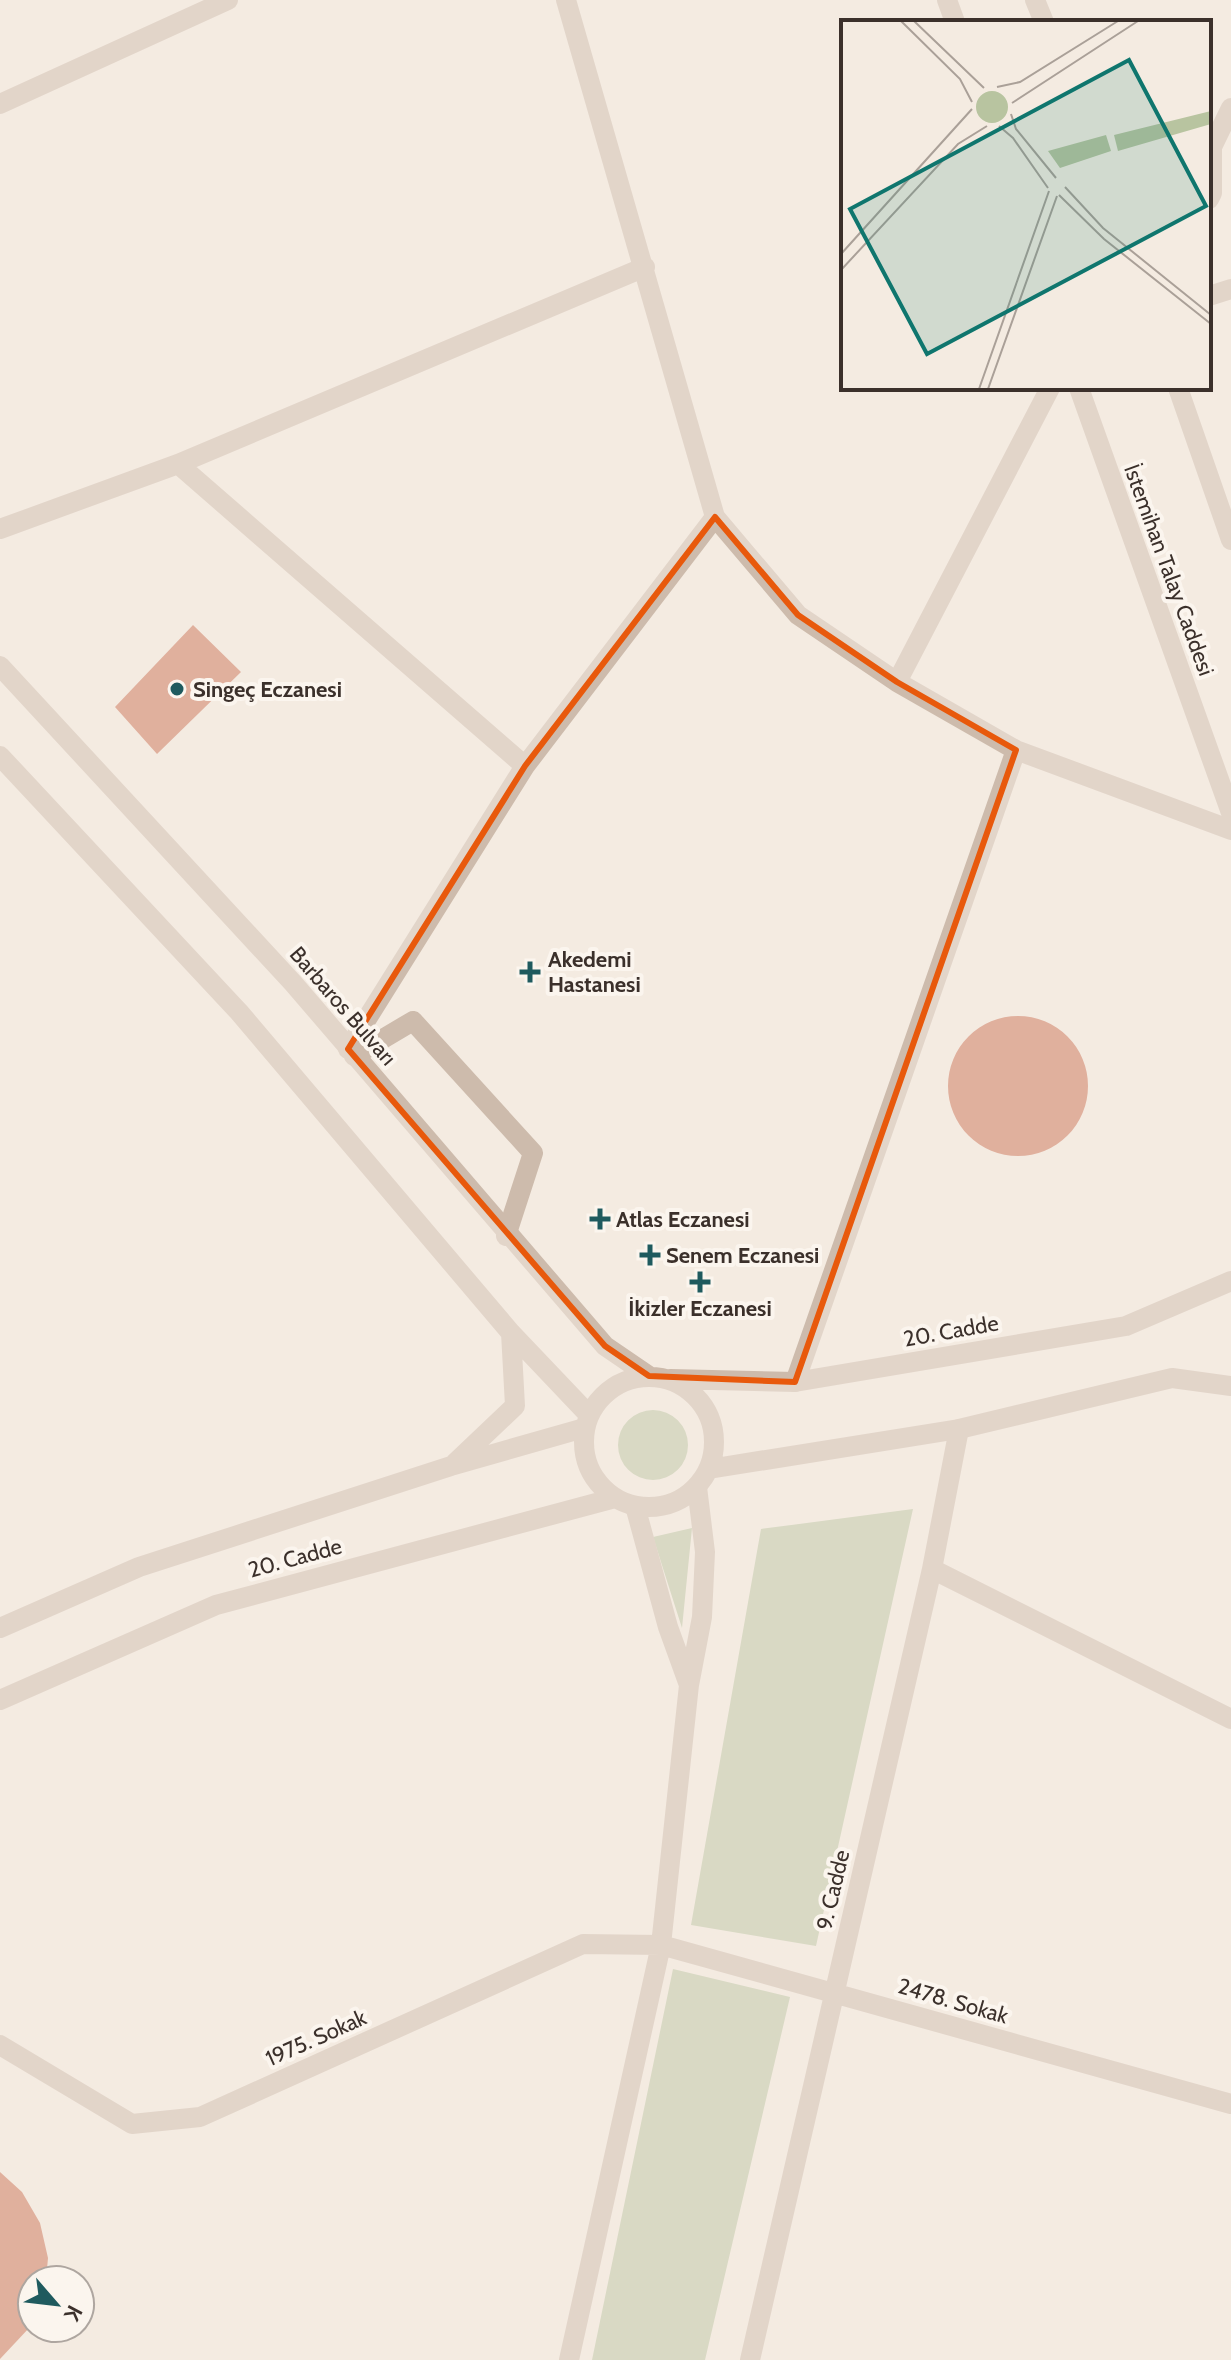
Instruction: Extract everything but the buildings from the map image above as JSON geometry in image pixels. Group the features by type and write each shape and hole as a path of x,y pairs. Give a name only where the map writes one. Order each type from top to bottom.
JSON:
{"street":[{"path":"0,104 228,0"},
{"path":"566,0 715,517 798,615 897,682 1016,750 1231,830"},
{"path":"947,0 954,20"},
{"path":"1035,0 1043,20"},
{"path":"1211,146 1231,108"},
{"path":"0,529 178,464 645,267"},
{"path":"1211,295 1231,289"},
{"path":"897,682 1049,390"},
{"name":"İstemihan Talay Caddesi","path":"1080,390 1231,813"},
{"path":"1179,390 1231,540"},
{"path":"178,464 525,766"},
{"path":"351,1052 525,766 715,517"},
{"name":"Barbaros Bulvarı","path":"0,666 293,983 506,1236 605,1346 659,1377"},
{"path":"795,1382 1016,750"},
{"path":"0,756 239,1012 586,1421"},
{"path":"351,1052 413,1021 533,1153 506,1236"},
{"name":"20. Cadde","path":"659,1377 795,1382 1126,1326 1231,1281"},
{"path":"451,1466 515,1406 511,1333"},
{"path":"659,1377 689,1389 704,1405 713,1425 715,1447 709,1469 697,1487 679,1501 658,1507 635,1506 615,1498 600,1485 584,1457 586,1421 609,1390 628,1379 659,1377"},
{"path":"709,1469 959,1429 1172,1378 1231,1386"},
{"name":"20. Cadde","path":"0,1628 139,1567 586,1421"},
{"name":"9. Cadde","path":"750,2360 932,1569 959,1429"},
{"path":"569,2360 661,1945 689,1685 702,1617 704,1565 697,1487"},
{"name":"20. Cadde","path":"0,1700 216,1605 615,1498"},
{"path":"635,1506 668,1627 689,1685"},
{"path":"932,1569 1231,1719"},
{"name":"1975. Sokak","path":"0,2045 132,2124 200,2117 583,1944 661,1945"},
{"name":"2478. Sokak","path":"661,1945 1231,2104"}],"highlighted area":[{"path":"715,517 798,615 897,682 1016,750 795,1382 649,1376 605,1346 348,1049 525,766"}],"green space":[{"path":"660,1410 682,1425 688,1445 686,1459 678,1470 667,1478 646,1480 628,1470 620,1459 618,1438 628,1420 639,1412"},
{"path":"913,1509 816,1946 691,1925 761,1529"},
{"path":"692,1528 682,1628 653,1537"},
{"path":"673,1969 790,1997 705,2360 592,2360"}],"place":[{"name":"Singeç Eczanesi","path":"177,689"},
{"name":"Akedemi Hastanesi","path":"530,972"},
{"name":"Atlas Eczanesi","path":"600,1219"},
{"name":"Senem Eczanesi","path":"650,1255"},
{"name":"İkizler Eczanesi","path":"700,1282"}]}
